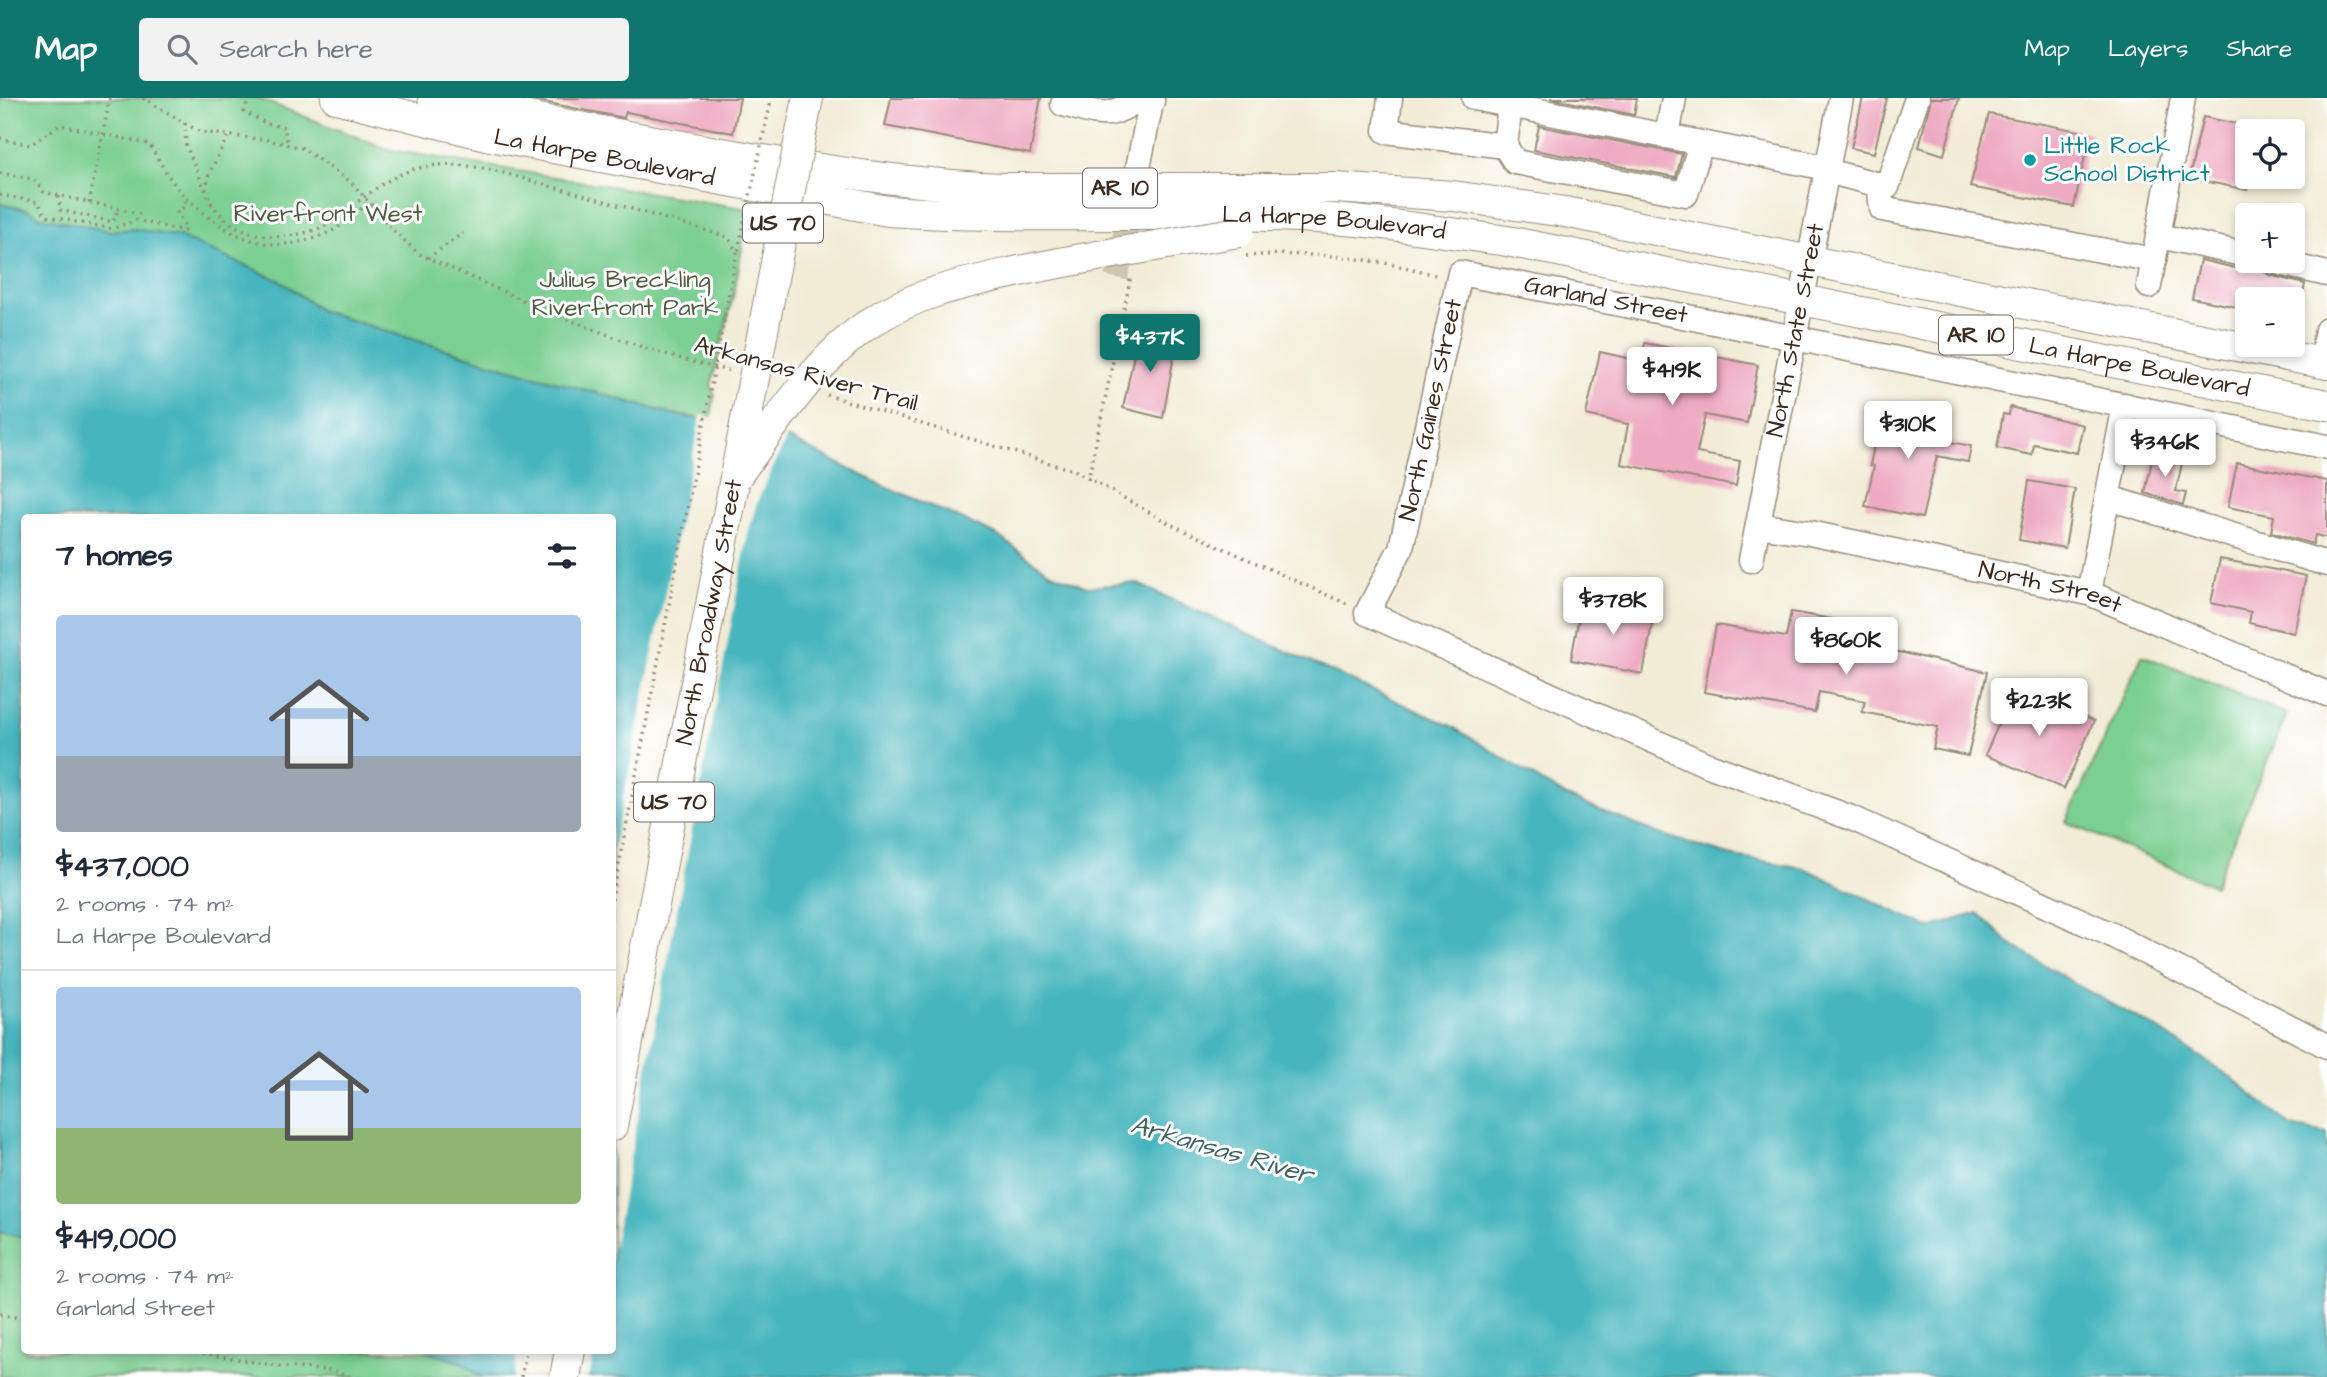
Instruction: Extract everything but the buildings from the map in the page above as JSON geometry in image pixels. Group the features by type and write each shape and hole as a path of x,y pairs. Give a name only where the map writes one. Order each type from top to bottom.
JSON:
{"main road":[{"name":"La Harpe Boulevard","path":"336,98 490,136 888,211 939,215 1209,215 1333,219 1418,228 1555,250 2327,405"},
{"name":"La Harpe Boulevard","path":"433,98 628,137 881,179 1004,188 1335,188 1452,196 1565,212 2324,364"},
{"name":"North Broadway Street","path":"616,1105 806,104"},
{"path":"735,478 833,354 870,323 911,300 956,285 1069,261 1240,244 1271,232 1349,236 1425,245 1555,250"},
{"path":"565,1377 569,1354"}],"street":[{"path":"1390,98 1386,131 1505,146"},
{"path":"1474,98 1827,169 1887,187 1917,98"},
{"path":"1667,136 1674,98"},
{"name":"North State Street","path":"1751,560 1841,98"},
{"path":"2149,286 2183,98"},
{"path":"1063,104 1103,113 1113,112 1137,100 1152,99 1139,168"},
{"path":"1510,105 1505,146 1515,162 1686,194 1701,143"},
{"path":"1879,184 1882,209 2154,260"},
{"path":"2159,236 2235,252"},
{"path":"2305,269 2327,274"},
{"name":"Garland Street","path":"1459,277 1796,338 2327,447"},
{"name":"North Gaines Street","path":"1367,613 1401,548 1459,277"},
{"path":"2324,364 2327,330"},
{"path":"2089,593 2125,405"},
{"path":"2109,498 2327,564"},
{"name":"North Street","path":"1758,525 1810,533 2089,593 2327,694"},
{"path":"1367,613 1703,763 1854,819 2110,934 2327,1046"}],"path":[{"path":"89,203 110,98"},
{"name":"Arkansas River Trail","path":"143,98 200,132 302,148 352,183 394,231 418,253 428,258 498,290 601,331 692,363 733,372"},
{"path":"250,98 244,112 268,124 284,127 288,144"},
{"path":"616,879 737,252 770,98"},
{"path":"185,123 186,146 219,215 241,229 262,237 285,238 326,226 378,186 419,168 461,164 578,193 728,237 737,252"},
{"path":"0,138 30,145 60,125 149,144 183,196 186,196 201,214 243,239 278,245 297,243 326,234 369,202"},
{"path":"206,192 209,174 228,135"},
{"path":"0,173 33,179 44,192 140,214"},
{"path":"0,195 38,202 46,216 104,228 114,229 136,220 184,231 185,226 177,213 184,207 186,196"},
{"path":"59,196 60,210 113,222 118,209"},
{"path":"428,258 463,233"},
{"path":"1240,244 1304,255 1407,266 1459,277"},
{"path":"1088,480 1131,274 1124,276"},
{"name":"Arkansas River Trail","path":"827,395 1076,471 1172,525 1367,613"},
{"path":"0,1314 21,1318"},
{"path":"207,1354 278,1366 333,1371 350,1377"},
{"path":"520,1377 525,1354"}],"green space":[{"name":"Julius Breckling Riverfront Park","path":"0,98 257,98 390,150 749,209 734,293 711,386 715,395 710,420 668,413 497,365 321,311 281,281 135,229 110,231 40,217 27,210 0,204"},
{"path":"2142,655 2287,714 2214,886 2066,822"},
{"path":"0,1232 21,1237 21,1354 434,1354 460,1362 482,1377 0,1377"}],"water":[{"name":"Arkansas River","path":"0,204 28,210 40,217 110,231 135,229 179,237 281,281 321,311 497,365 668,413 787,438 878,483 995,534 1049,572 1087,587 1136,583 1451,726 1567,797 1659,834 1729,855 1804,868 1929,928 1978,913 2010,944 2084,989 2153,1026 2231,1077 2291,1126 2327,1133 2327,1377 482,1377 460,1362 434,1354 616,1354 616,514 21,514 21,1237 0,1232"}],"pier":[{"path":"701,415 788,435 757,502 748,534 616,1233 616,834"},
{"path":"518,1354 593,1354 589,1377 514,1377"}],"tunnel":[{"path":"1116,278 1133,196"}],"place":[{"name":"Little Rock School District","path":"2030,160"}],"park label":[{"name":"Riverfront West","path":"328,214"}]}
